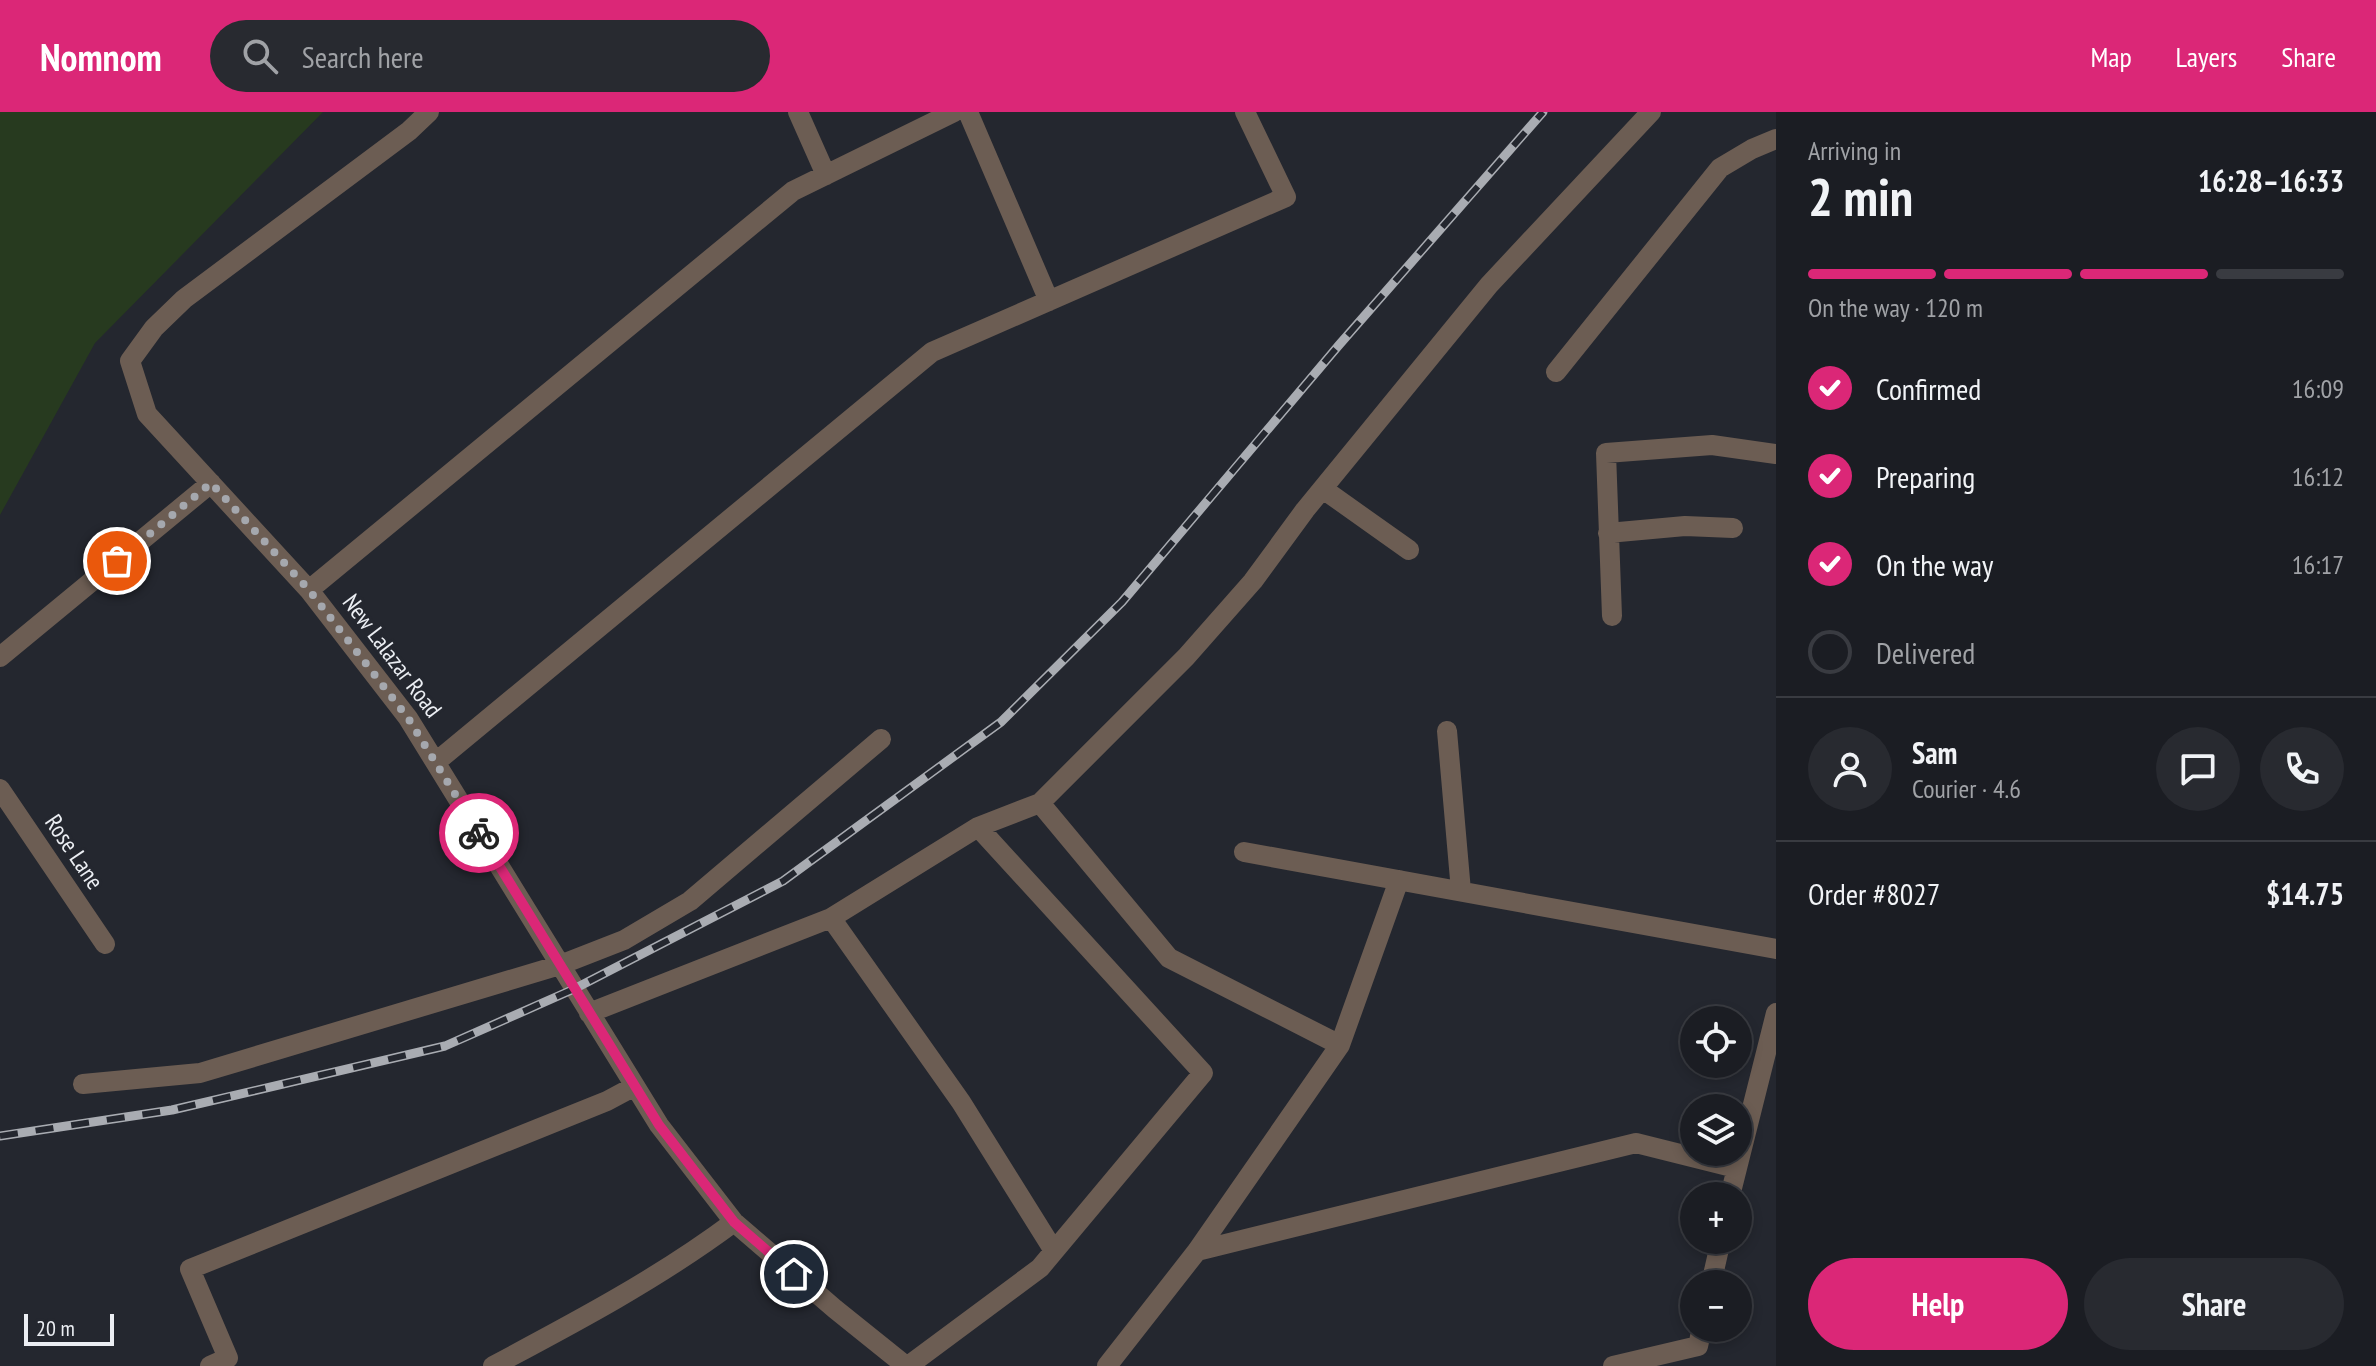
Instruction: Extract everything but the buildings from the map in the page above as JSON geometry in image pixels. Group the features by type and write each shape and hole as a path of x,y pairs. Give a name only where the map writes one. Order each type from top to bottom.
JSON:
{"street":[{"name":"New Lalazar Road","path":"429,112 409,131 184,299 154,328 130,361 147,414 309,590 408,718 659,1125 734,1222 906,1366"},
{"path":"798,112 826,175"},
{"path":"309,590 793,191 954,112"},
{"path":"968,112 1049,301"},
{"path":"436,762 932,352 1286,197 1245,112"},
{"path":"589,1013 831,918 978,827 1040,803 1186,657 1253,581 1323,489 1489,285 1651,112"},
{"path":"1556,372 1720,168 1776,139"},
{"path":"1612,616 1606,453 1712,445 1776,454"},
{"path":"0,657 211,483"},
{"path":"1323,489 1409,550"},
{"path":"1608,533 1685,526 1733,528"},
{"path":"1447,731 1461,891"},
{"path":"83,1084 200,1073 560,965 624,940 690,901 881,739"},
{"name":"Rose Lane","path":"0,789 105,944"},
{"path":"1040,803 1169,958 1340,1045"},
{"path":"906,1366 1040,1268 1203,1073 978,827"},
{"path":"1244,852 1776,949"},
{"path":"1107,1366 1197,1251 1340,1045 1399,880"},
{"path":"831,918 961,1102 1054,1251"},
{"path":"1733,1182 1776,1013"},
{"path":"210,1366 228,1358 190,1269 607,1101 635,1086"},
{"path":"1197,1251 1636,1143 1736,1168"},
{"path":"493,1366 588,1316 734,1222"},
{"path":"1613,1366 1685,1342"}],"green space":[{"path":"0,112 323,112 95,343 0,515"}],"railway":[{"path":"0,1136 172,1110 445,1046 574,989 783,881 1001,722 1122,602 1339,345 1543,112"}],"way so far":[{"path":"117,561 211,483 309,590 408,718 479,833"}],"route":[{"path":"479,833 659,1125 734,1222 794,1274"}]}
